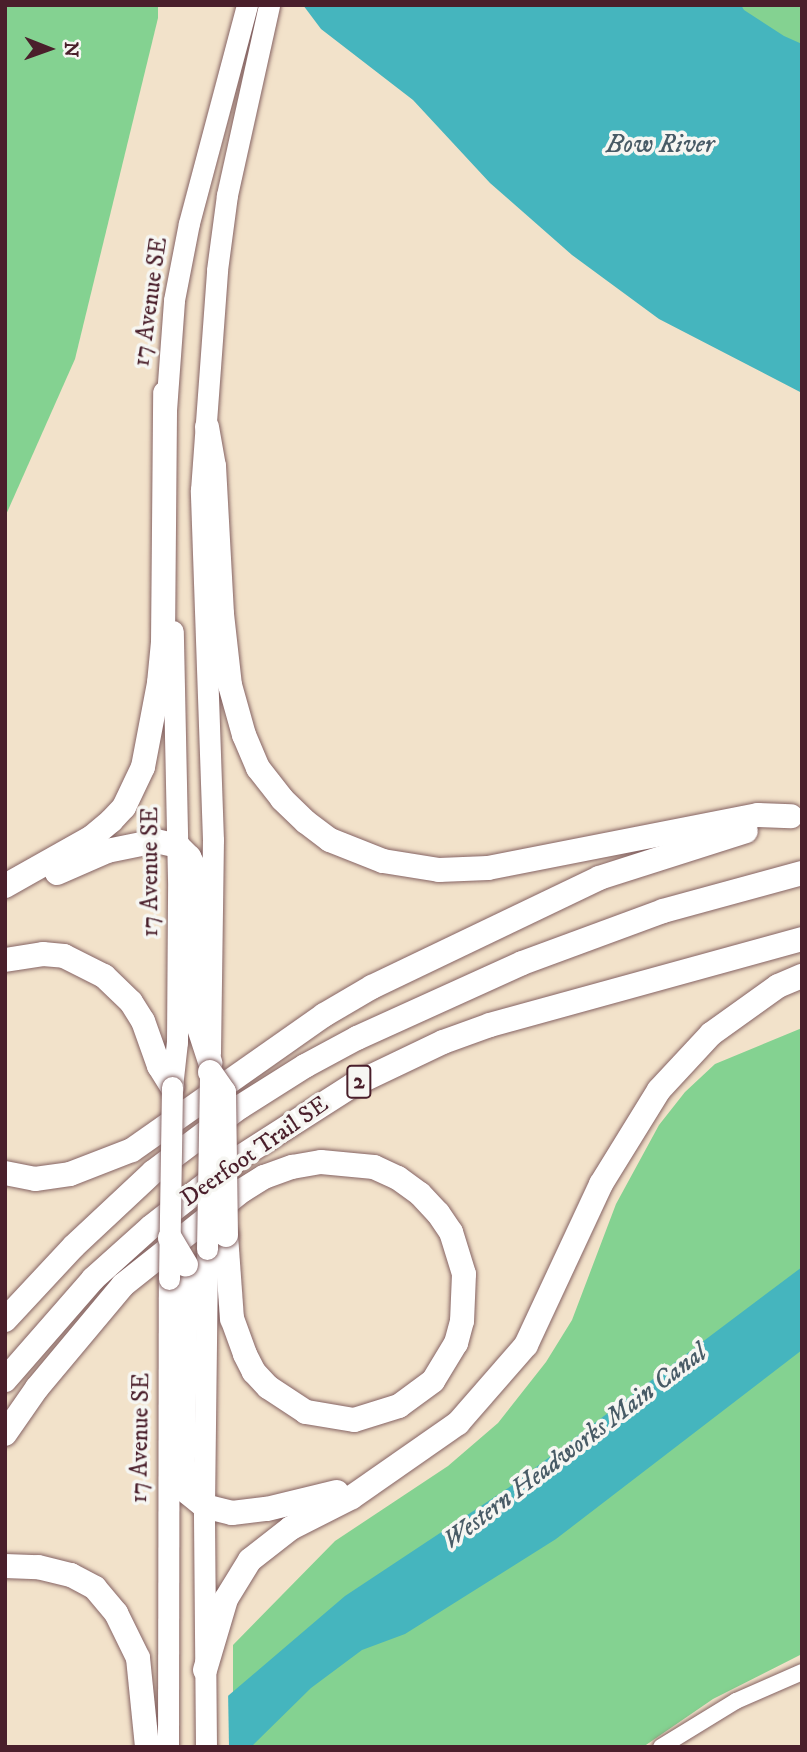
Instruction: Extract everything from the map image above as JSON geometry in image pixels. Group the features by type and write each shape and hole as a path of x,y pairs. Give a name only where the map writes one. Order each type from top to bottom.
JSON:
{"highway":[{"path":"5,886 92,836 111,821 124,807 143,767 159,683 163,642 166,393"},
{"path":"207,427 214,466 222,614 230,685 244,735 258,768 282,799 330,840 383,861 439,870 488,868 758,815 796,815"},
{"path":"5,1173 35,1179 50,1178 90,1168 132,1150 324,1015 372,987 599,878 796,815"},
{"path":"5,899 107,851 156,841 178,846 195,866 200,879 198,1025 210,1067 223,1092 216,1242 232,1319 254,1372 268,1387 306,1412 354,1420 399,1406 433,1381 456,1343 464,1308 464,1274 451,1232 438,1213 409,1186 374,1167 321,1162 292,1167 243,1189 123,1285 37,1388 5,1434"},
{"name":"Deerfoot Trail SE","path":"5,1320 74,1246 153,1172 240,1107 305,1066 357,1038 522,963 663,911 802,873"},
{"name":"Deerfoot Trail SE","path":"5,1380 93,1279 151,1227 242,1156 313,1108 353,1085 443,1042 515,1017 802,939"},
{"path":"5,960 43,954 64,956 104,976 131,1002 143,1021 159,1066 172,1087"},
{"path":"205,1670 226,1599 250,1560 291,1528 352,1497 458,1423 526,1345 601,1184 659,1090 711,1034 778,986 802,976"},
{"path":"170,1238 177,1272 183,1464 188,1493 204,1506 232,1513 267,1509 333,1494 380,1475"},
{"path":"5,1566 52,1569 95,1588 116,1614 138,1658 146,1739"}],"main road":[{"name":"17 Avenue SE","path":"170,1238 172,1087 177,1042 178,846 166,393 174,300 189,223 247,5"},
{"path":"210,1067 213,840 201,490 213,319 227,195 269,5"},
{"path":"205,1747 204,1506 216,1242"},
{"name":"17 Avenue SE","path":"168,1747 177,1272"}],"street":[{"path":"661,1747 736,1701 802,1672"}],"green space":[{"path":"5,5 158,5 158,18 75,359 5,517"},
{"path":"698,5 802,5 802,90"},
{"path":"802,1028 802,1654 713,1699 643,1747 233,1747 233,1645 335,1541 448,1466 498,1423 546,1362 572,1320 616,1204 659,1125 685,1092 715,1064"}],"water":[{"name":"Bow River","path":"303,5 741,5 744,10 784,36 802,44 802,393 659,319 572,255 490,183 413,100 321,29"},
{"name":"Western Headworks Main Canal","path":"802,1267 802,1350 556,1539 405,1634 362,1650 311,1688 251,1747 168,1747 345,1596 511,1486"}],"pier":[{"path":"228,1690 229,1747 164,1747 165,1744"}]}
